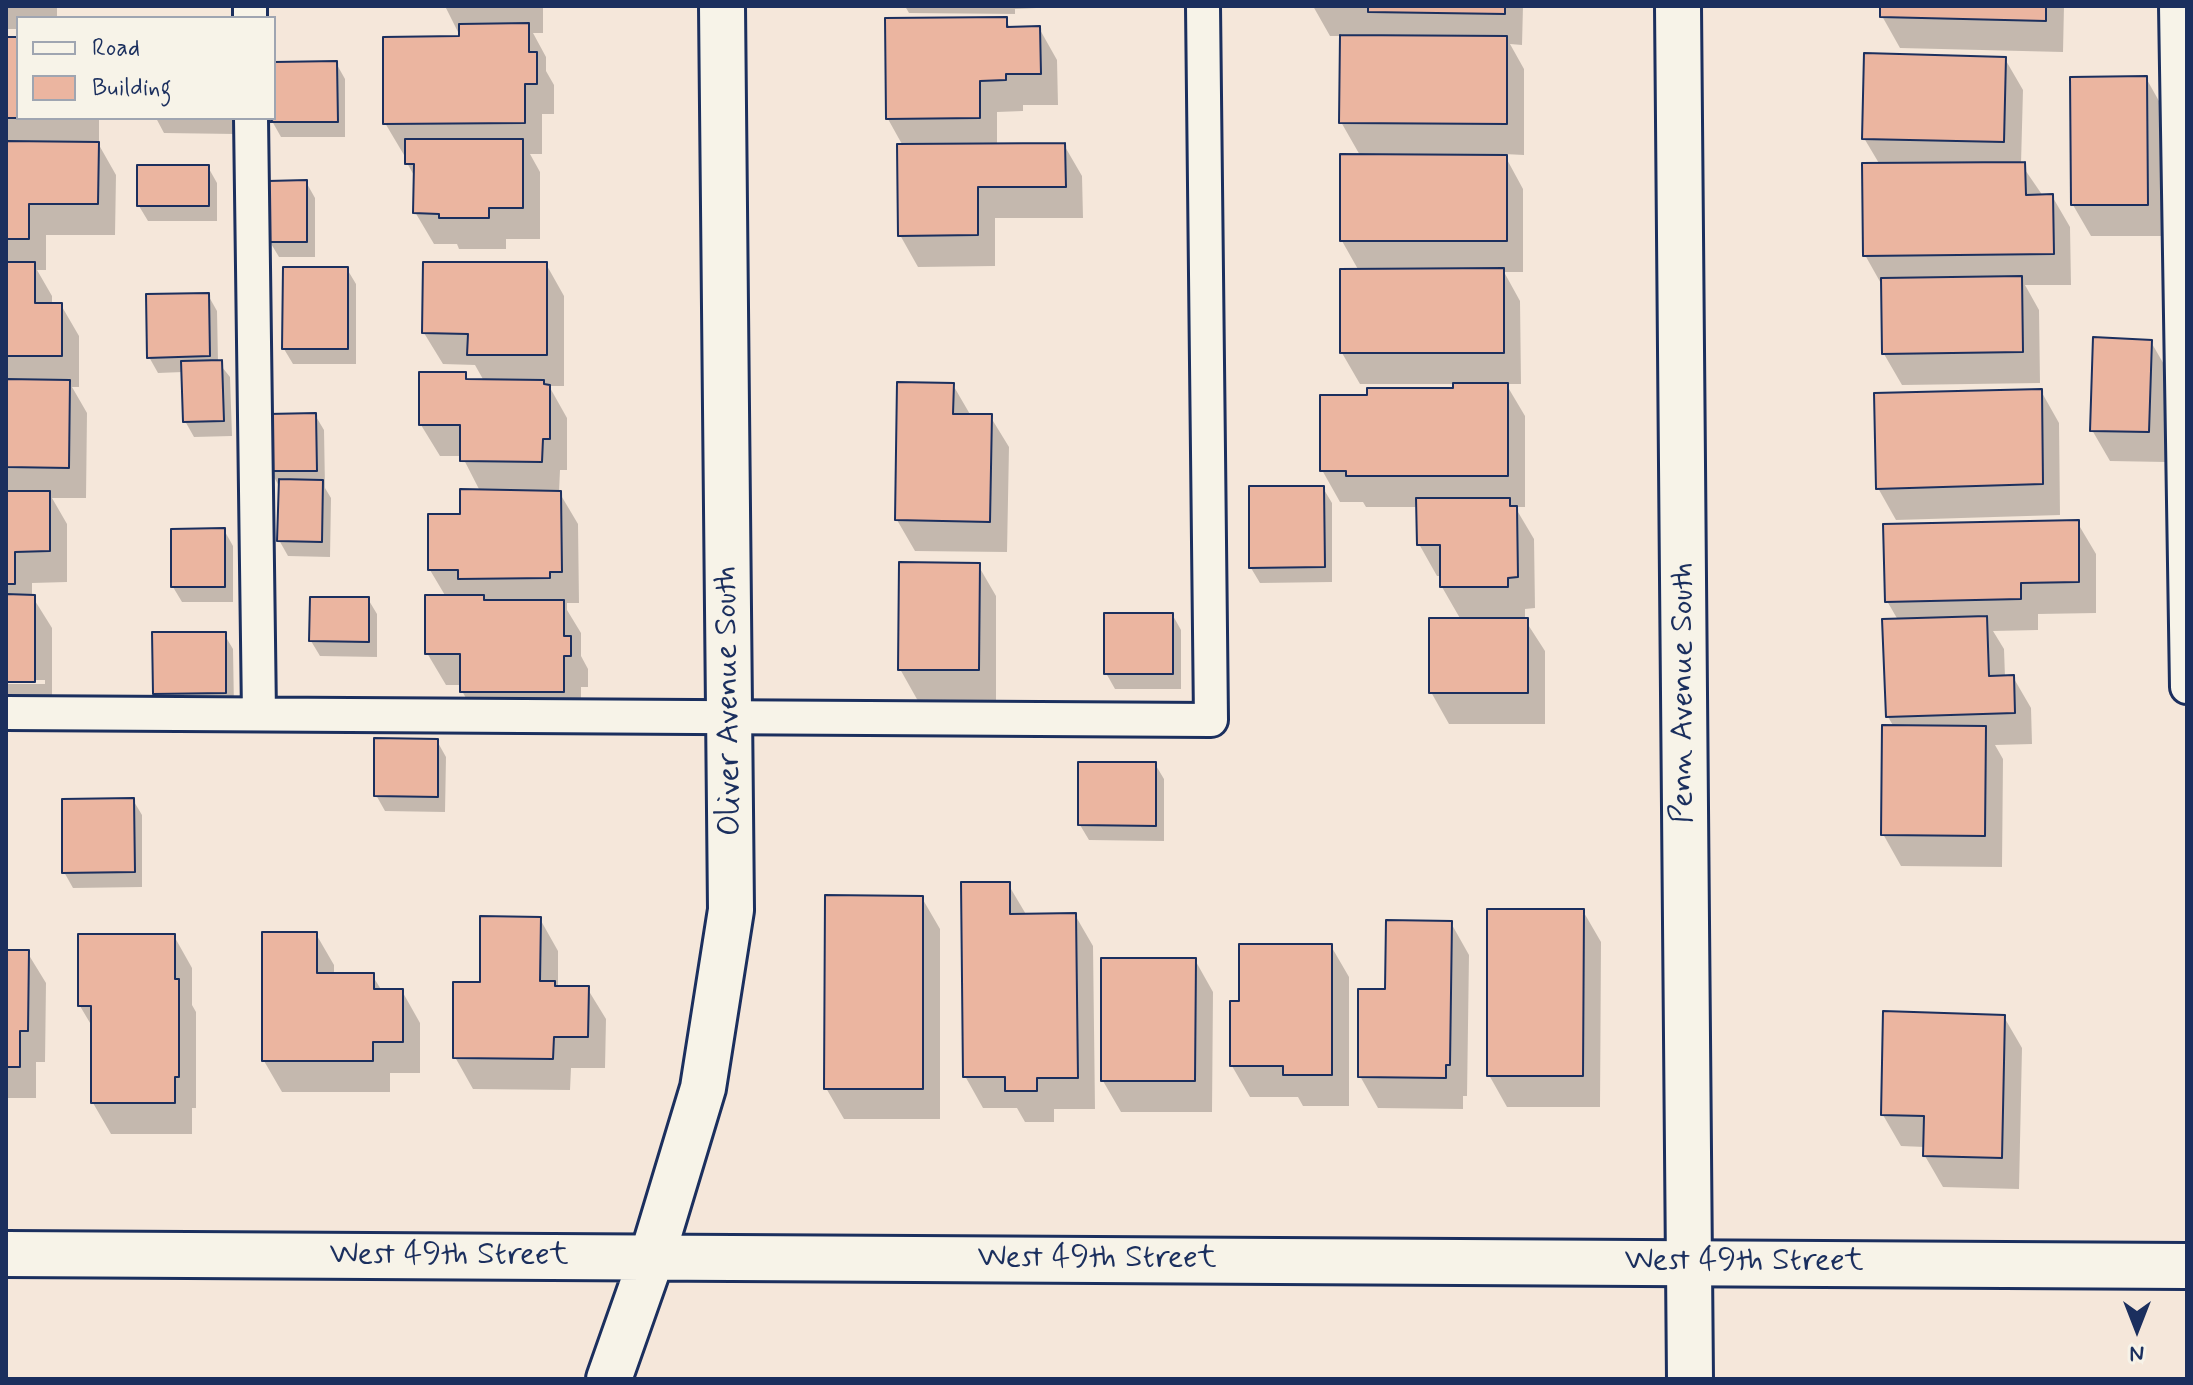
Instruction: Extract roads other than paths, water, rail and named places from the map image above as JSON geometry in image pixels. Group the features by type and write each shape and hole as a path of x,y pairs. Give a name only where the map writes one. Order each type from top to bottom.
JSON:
{"street":[{"name":"Oliver Avenue South","path":"609,1379 652,1257 703,1088 731,910 722,6"},
{"name":"Penn Avenue South","path":"1678,6 1690,1379"},
{"name":"West 49th Street","path":"6,1254 2187,1266"}],"lane":[{"path":"6,713 1211,720 1203,6"},
{"path":"2176,6 2187,687"},
{"path":"251,120 259,714"}]}
